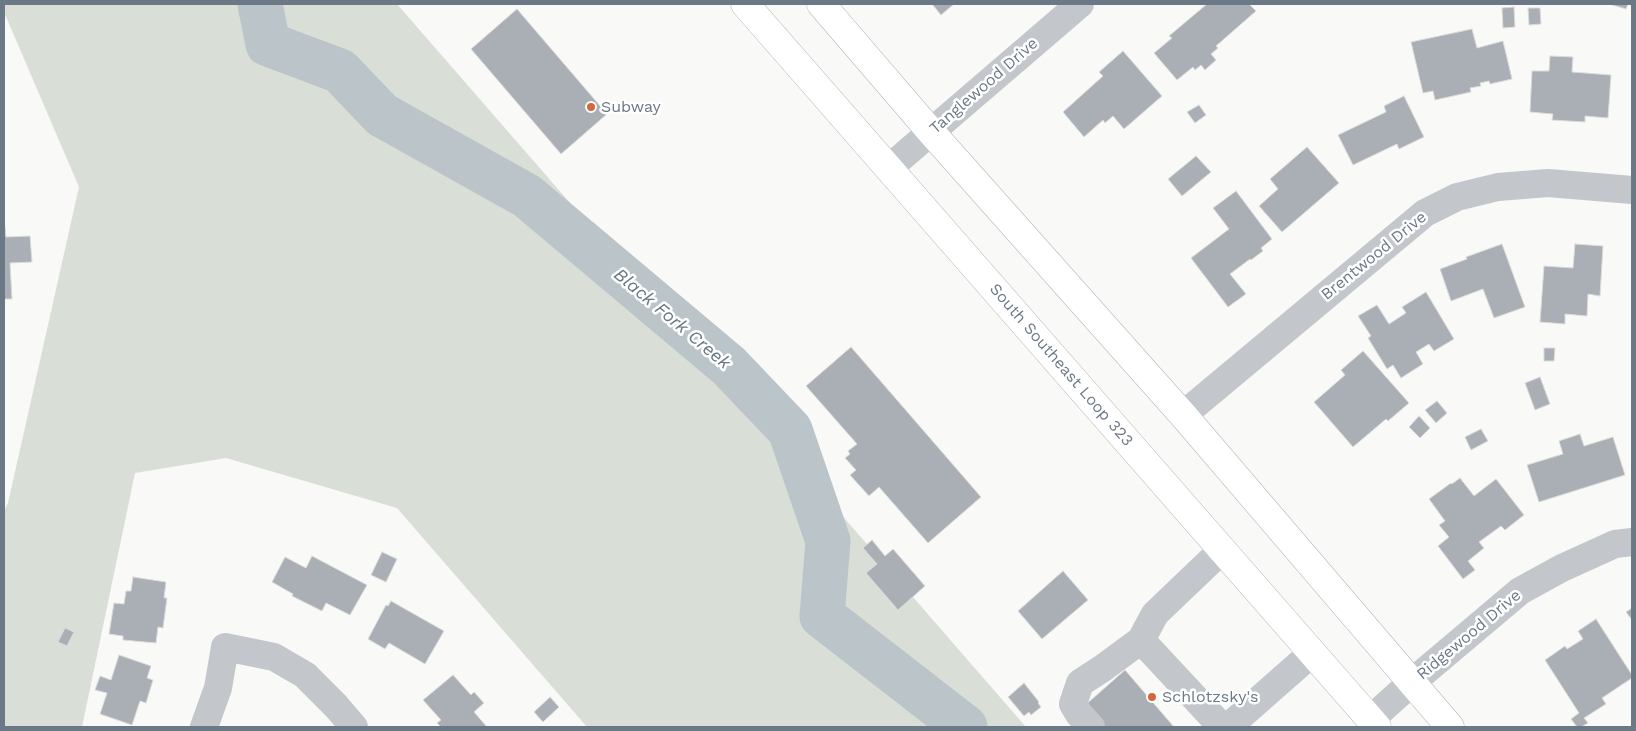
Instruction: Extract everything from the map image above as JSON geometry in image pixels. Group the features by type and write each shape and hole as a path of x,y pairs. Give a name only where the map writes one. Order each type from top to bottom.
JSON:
{"highway":[{"name":"South Southeast Loop 323","path":"745,4 1374,724"},
{"path":"821,4 931,132 1183,415 1450,727"}],"street":[{"name":"Tanglewood Drive","path":"889,168 1080,4"},
{"name":"Brentwood Drive","path":"1183,415 1425,213 1458,197 1498,187 1548,184 1632,190"},
{"name":"Ridgewood Drive","path":"1374,724 1411,683 1520,591 1562,568 1615,544 1632,542"},
{"path":"1091,727 1073,704 1080,683 1141,640 1155,614 1222,550"},
{"path":"1141,640 1222,727"},
{"path":"204,727 218,688 225,647 274,656 305,675 354,727"},
{"path":"1228,727 1312,653"}],"shaded area":[{"path":"4,4 397,4 1026,727 587,727 397,508 226,458 135,473 82,727 4,727 4,511 8,503 79,187 4,12"}],"building":[{"path":"932,4 954,4 941,15"},
{"path":"1207,4 1249,4 1256,11 1216,46 1218,48 1211,54 1216,60 1205,70 1201,65 1195,70 1193,67 1177,80 1154,53 1172,38 1169,36"},
{"path":"1609,4 1628,4 1626,9"},
{"path":"1514,7 1515,27 1503,28 1502,8"},
{"path":"1528,8 1540,8 1541,24 1529,25"},
{"path":"517,9 607,114 561,154 471,49"},
{"path":"1472,29 1477,48 1503,41 1512,79 1490,84 1489,81 1480,83 1481,86 1470,88 1471,92 1435,100 1433,91 1423,93 1411,42"},
{"path":"1123,51 1162,96 1124,129 1113,116 1105,123 1103,120 1084,137 1063,112 1103,76 1099,72"},
{"path":"1550,56 1573,57 1572,72 1611,75 1608,118 1585,116 1585,122 1552,120 1553,114 1530,112 1532,71 1549,71"},
{"path":"1404,96 1424,137 1399,149 1397,144 1353,165 1338,135 1386,112 1384,106"},
{"path":"1199,105 1206,115 1195,123 1187,112"},
{"path":"1307,147 1339,183 1282,232 1259,206 1278,189 1270,179"},
{"path":"1196,156 1211,172 1182,196 1168,179"},
{"path":"1236,191 1272,239 1261,248 1263,251 1230,274 1246,294 1228,307 1191,258 1229,229 1213,208"},
{"path":"4,227 6,237 30,236 32,262 10,263 12,299 4,299"},
{"path":"1502,244 1525,307 1494,318 1483,289 1451,301 1440,269"},
{"path":"1575,244 1603,246 1600,296 1588,294 1587,316 1565,314 1565,324 1540,322 1544,266 1573,268"},
{"path":"1426,292 1454,339 1434,351 1429,344 1416,352 1423,364 1401,378 1393,365 1387,369 1368,338 1371,336 1358,316 1377,305 1389,324 1406,313 1402,307"},
{"path":"851,347 981,497 928,543 879,487 869,496 850,475 856,470 845,458 850,454 848,451 857,444 806,386"},
{"path":"1544,348 1555,348 1554,361 1544,361"},
{"path":"1363,351 1409,403 1388,421 1386,419 1353,447 1314,402 1345,375 1341,370"},
{"path":"1540,377 1550,404 1535,410 1525,383"},
{"path":"1437,401 1447,413 1436,423 1425,410"},
{"path":"1419,416 1430,428 1420,438 1409,427"},
{"path":"1481,429 1488,441 1471,450 1465,437"},
{"path":"1580,434 1584,446 1613,437 1625,475 1539,502 1527,465 1563,454 1559,441"},
{"path":"1460,478 1474,496 1496,479 1524,515 1505,530 1501,526 1479,542 1484,548 1468,561 1475,570 1463,579 1438,546 1449,537 1439,525 1445,521 1429,499"},
{"path":"872,540 885,556 893,549 925,586 898,610 866,573 877,564 863,548"},
{"path":"382,552 397,559 386,582 371,575"},
{"path":"312,556 367,585 350,615 326,603 322,611 292,596 293,594 272,582 285,557 306,568"},
{"path":"1063,571 1088,600 1042,639 1018,611"},
{"path":"133,577 166,582 164,598 167,598 163,628 158,627 156,643 123,640 123,636 109,634 114,603 124,604 126,591 131,591"},
{"path":"391,601 444,631 425,664 389,643 385,649 368,639 386,605 388,606"},
{"path":"1632,608 1632,620 1626,612"},
{"path":"1596,619 1632,675 1632,678 1602,698 1606,704 1584,718 1588,723 1577,727 1571,719 1579,713 1545,660 1565,646 1567,649 1583,639 1578,631"},
{"path":"65,628 74,632 67,646 58,642"},
{"path":"119,655 151,666 147,678 153,680 146,703 140,701 132,725 100,714 107,693 95,690 100,676 111,680"},
{"path":"1125,670 1174,727 1099,727 1082,708"},
{"path":"453,675 471,695 474,692 484,703 474,712 487,727 441,727 437,723 441,720 423,700"},
{"path":"1024,683 1041,707 1031,715 1029,712 1024,716 1008,697"},
{"path":"550,697 559,707 543,722 534,712"}],"waterway":[{"name":"Black Fork Creek","path":"260,4 268,44 340,71 382,115 527,196 729,366 790,430 828,541 822,616 965,727"}],"place":[{"name":"Subway","path":"591,107"},
{"name":"Schlotzsky's","path":"1152,697"}]}
